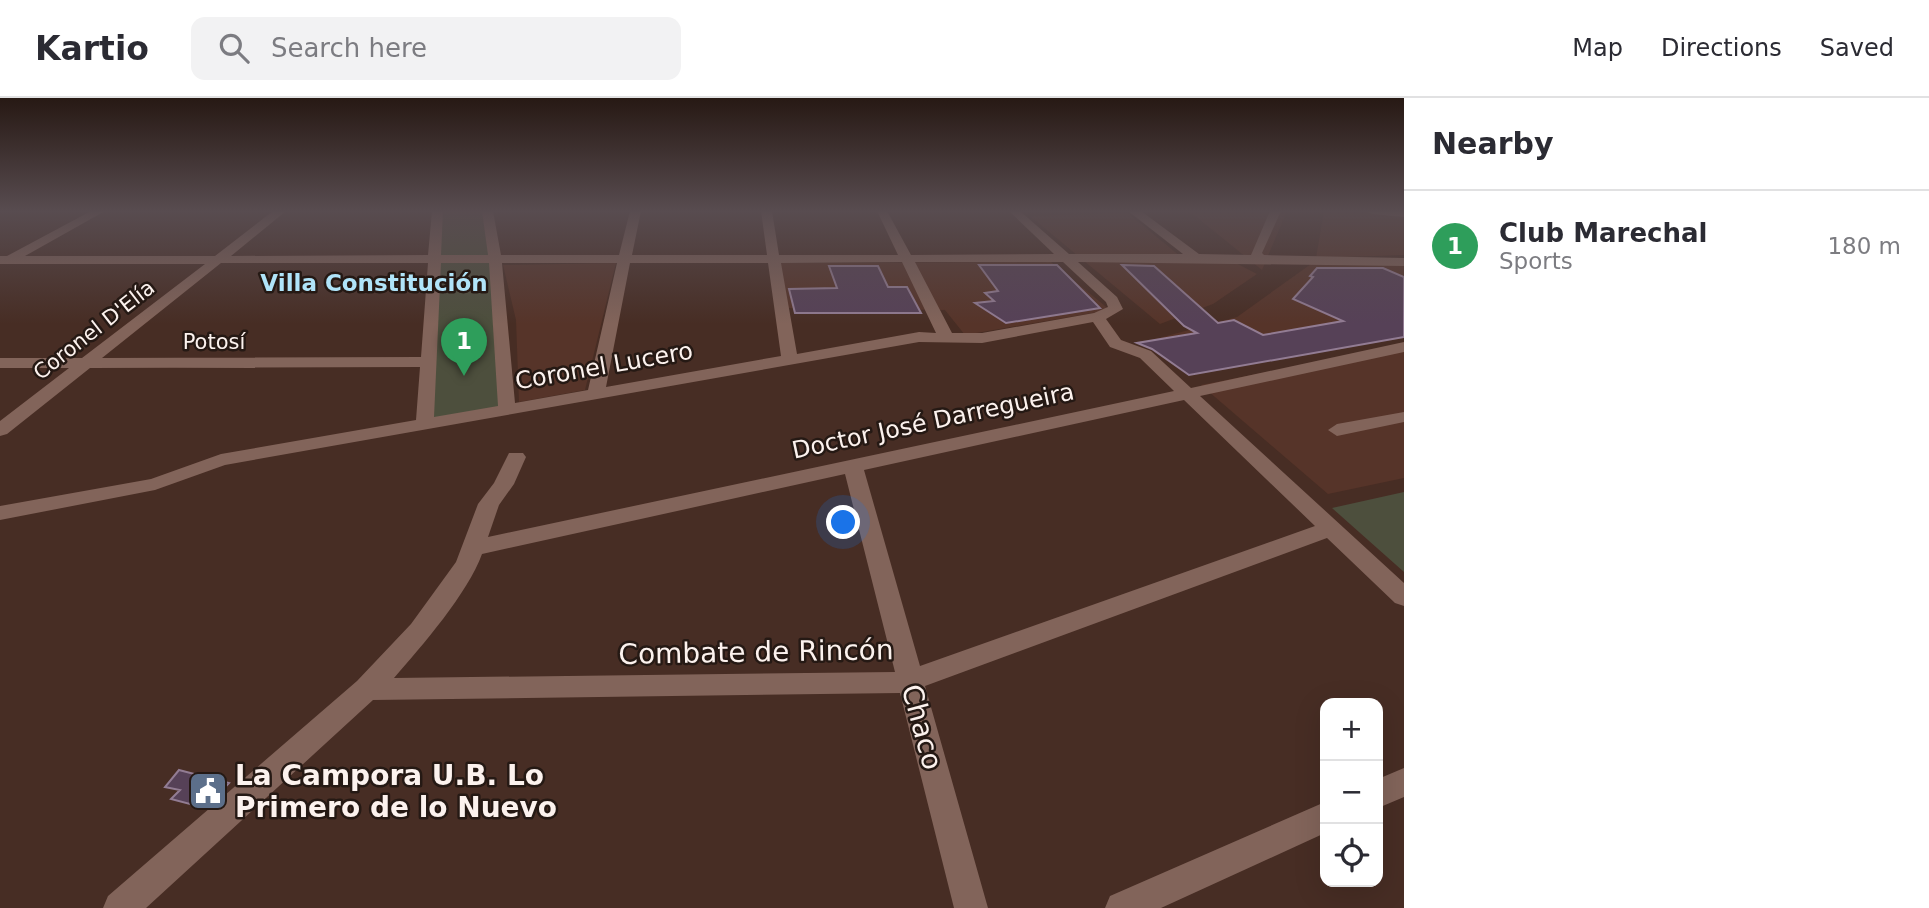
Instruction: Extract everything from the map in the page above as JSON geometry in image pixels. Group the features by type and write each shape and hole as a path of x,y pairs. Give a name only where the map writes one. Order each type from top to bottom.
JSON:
{"street":[{"path":"3,262 28,249"},
{"name":"Coronel D'Elía","path":"0,430 233,249"},
{"path":"425,424 435,249"},
{"path":"493,249 507,410"},
{"path":"596,394 626,249"},
{"path":"771,249 790,360"},
{"path":"902,249 946,337"},
{"path":"1056,249 1116,306 1112,313 1098,317 1105,334 1118,348 1145,354 1404,597"},
{"path":"1184,249 1196,258"},
{"path":"1258,249 1256,253 1260,260"},
{"path":"3,262 1066,258 1404,262"},
{"name":"Coronel Lucero","path":"0,513 155,484 221,460 919,337 982,338 1098,317"},
{"name":"Doctor José Darregueira","path":"473,548 1186,393 1401,350"},
{"name":"Potosí","path":"0,363 428,362"},
{"path":"1337,430 1404,418"},
{"path":"120,908 367,689 436,611 467,564 489,504 505,484 516,457"},
{"name":"Chaco","path":"853,465 971,908"},
{"name":"Combate de Rincón","path":"367,689 909,681 1329,529"},
{"path":"1383,792 1404,782"},
{"path":"1122,908 1320,819"}],"shaded area":[{"path":"1069,249 1171,249 1181,257 1230,260 1257,274 1213,304 1160,324"},
{"path":"1236,249 1271,249 1262,270"},
{"path":"1318,249 1404,249 1404,255 1316,258"},
{"path":"1051,262 1110,310 965,335 945,310 785,308 776,263"},
{"path":"616,263 585,390 519,402 516,320 503,265"},
{"path":"1404,263 1404,332 1188,372 1148,341 1237,317 1311,264"},
{"path":"1404,345 1404,478 1328,494 1201,385"}],"green space":[{"path":"435,249 493,249 507,410 425,424"},
{"path":"1404,492 1404,572 1332,508"}],"building":[{"path":"979,265 1057,265 1100,308 1006,323 975,303 994,301 985,293 998,291"},
{"path":"1122,265 1154,266 1218,323 1234,320 1263,335 1343,321 1293,299 1313,277 1310,276 1317,268 1383,268 1404,277 1404,337 1189,375 1152,349 1137,343 1197,333 1184,326"},
{"path":"829,266 878,266 888,287 907,287 921,313 795,313 789,289 837,288"},
{"path":"179,770 229,783 205,808 171,799 180,790 165,787"}],"place":[{"name":"Club Marechal","path":"464,376"},
{"name":"La Campora U.B. Lo Primero de lo Nuevo","path":"208,791"}],"district":[{"name":"Villa Constitución","path":"374,283"}]}
